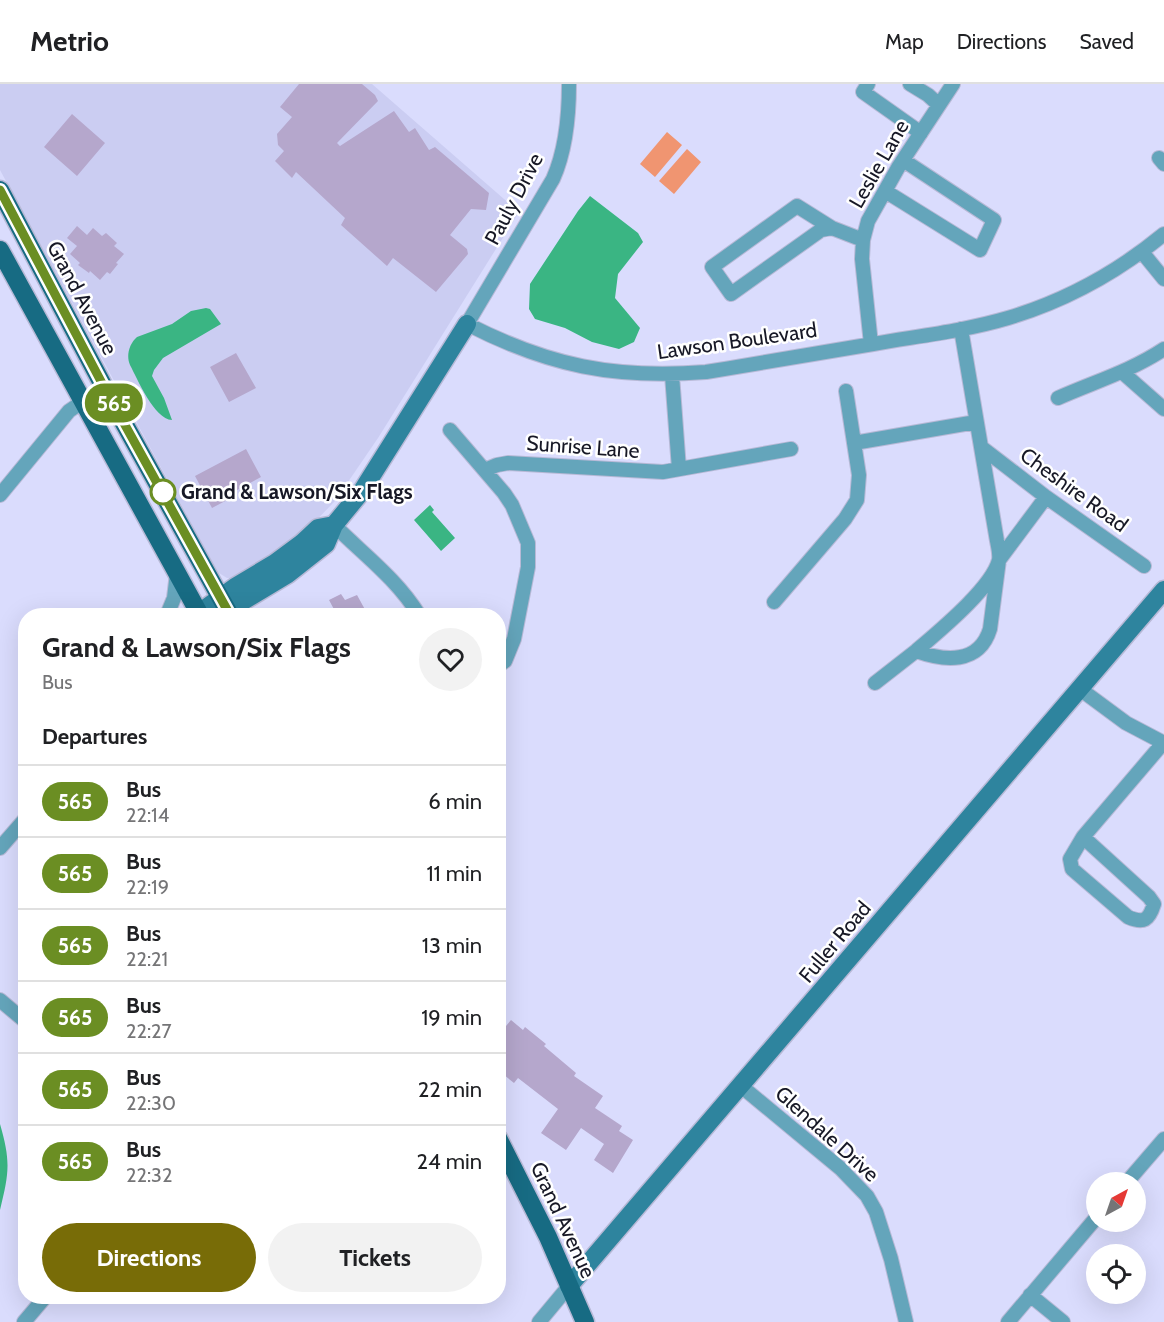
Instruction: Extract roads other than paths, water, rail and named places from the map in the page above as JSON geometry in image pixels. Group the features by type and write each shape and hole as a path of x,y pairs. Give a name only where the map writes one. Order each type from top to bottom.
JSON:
{"main road":[{"name":"Grand Avenue","path":"0,190 223,608"},
{"path":"0,250 196,608"},
{"name":"Grand Avenue","path":"506,1154 539,1219 585,1322"}],"street":[{"name":"Pauly Drive","path":"467,324 556,172 566,134 569,84"},
{"path":"868,84 863,92 921,133"},
{"path":"910,84 939,105"},
{"name":"Leslie Lane","path":"871,344 862,261 863,240 868,221 903,160 953,84"},
{"path":"885,190 980,250 994,220 903,160"},
{"path":"832,228 821,230 731,294 712,267 796,206 832,228 863,240"},
{"name":"Lawson Boulevard","path":"467,324 494,339 551,360 610,372 672,375 706,372 961,329 1008,318 1045,305 1092,283 1142,252 1164,234"},
{"path":"1142,252 1164,279"},
{"path":"228,608 288,574 326,544 334,525 362,491 467,324"},
{"path":"916,651 936,658 951,658 974,652 987,639 990,628 999,560 998,541 961,329"},
{"path":"1058,398 1095,381 1122,372 1164,349"},
{"path":"1122,372 1164,409"},
{"path":"672,375 679,469"},
{"path":"0,495 69,411 104,387"},
{"path":"774,602 845,519 857,500 860,475 846,391"},
{"path":"854,443 976,422"},
{"path":"450,430 512,505 528,543 525,590 514,639 506,658"},
{"name":"Cheshire Road","path":"981,447 1046,497 1144,566"},
{"name":"Sunrise Lane","path":"485,470 508,463 649,473 791,449"},
{"path":"875,682 916,651 961,612 987,581 999,560 1046,497"},
{"path":"334,525 391,578 414,608"},
{"path":"170,608 174,598 177,573"},
{"name":"Fuller Road","path":"539,1322 1164,590"},
{"path":"1080,689 1126,723 1164,743 1083,837 1070,859 1072,869 1128,917 1137,921 1145,920 1151,915 1154,904 1149,897 1083,837"},
{"path":"0,849 18,828"},
{"path":"0,1000 18,1015"},
{"name":"Glendale Drive","path":"741,1086 840,1168 867,1196 876,1212 891,1259 906,1322"},
{"path":"1136,1172 1164,1139"},
{"path":"1008,1322 1086,1230"},
{"path":"1030,1295 1063,1322"},
{"path":"24,1322 39,1304"}],"place":[{"name":"Grand & Lawson/Six Flags","path":"163,492"}]}
